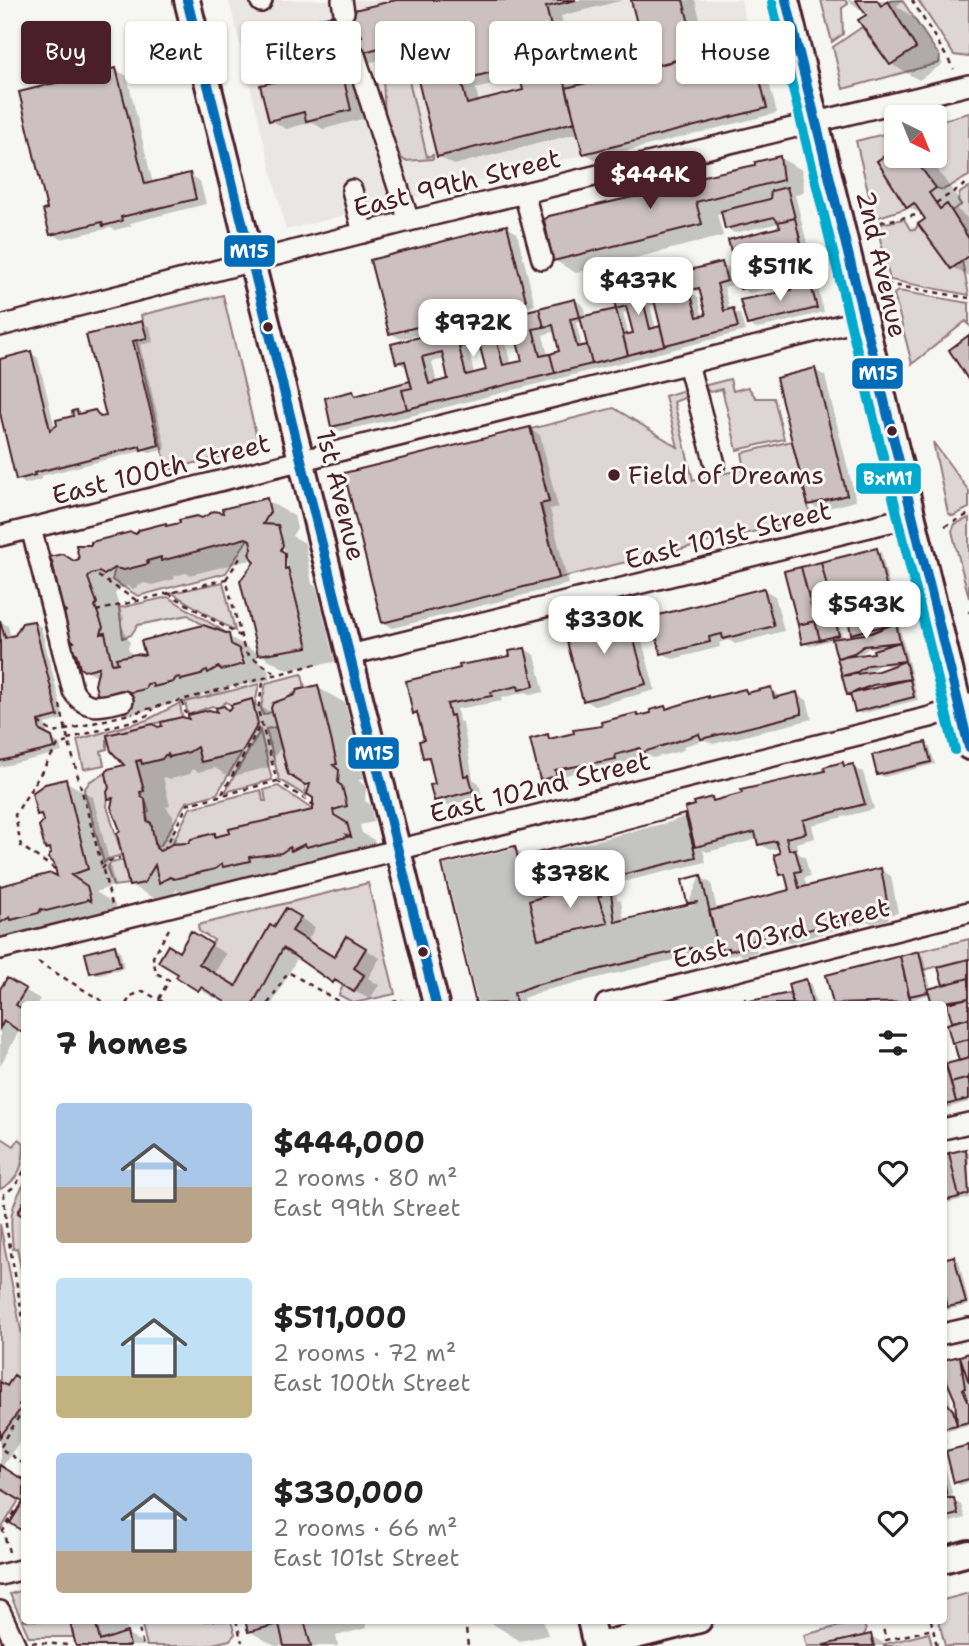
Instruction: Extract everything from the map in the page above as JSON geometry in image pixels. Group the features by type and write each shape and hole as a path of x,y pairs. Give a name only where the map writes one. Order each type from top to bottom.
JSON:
{"main road":[{"name":"1st Avenue","path":"187,0 435,1001"},
{"name":"2nd Avenue","path":"786,0 864,320 964,705 969,747"},
{"path":"947,1559 969,1553"},
{"path":"591,1624 596,1646 683,1624"}],"street":[{"path":"361,73 409,221"},
{"name":"East 99th Street","path":"0,326 409,221 969,85"},
{"path":"352,190 363,233"},
{"path":"524,193 542,259"},
{"name":"East 100th Street","path":"0,536 864,320"},
{"path":"688,364 715,464"},
{"name":"East 101st Street","path":"350,655 914,516"},
{"path":"31,528 73,691 78,699 93,707 128,707"},
{"name":"East 102nd Street","path":"0,949 930,717 964,705"},
{"name":"East 103rd Street","path":"618,1001 969,912"},
{"path":"947,1128 969,1123"},
{"path":"947,1333 969,1328"},
{"path":"0,1575 21,1570"},
{"path":"0,1611 22,1644"}],"path":[{"path":"912,0 953,67"},
{"path":"936,203 969,182"},
{"path":"872,224 921,214"},
{"path":"886,284 969,298"},
{"path":"945,526 969,514"},
{"path":"96,611 226,579 242,555"},
{"path":"98,576 136,600"},
{"path":"226,579 245,652 276,674"},
{"path":"168,593 240,636"},
{"path":"38,722 54,733 128,707 153,709 320,663"},
{"path":"264,678 258,710 277,781 315,806"},
{"path":"182,700 186,714"},
{"path":"112,904 68,739 144,717 153,709"},
{"path":"221,796 261,724"},
{"path":"55,869 21,846 15,815 58,745 69,742"},
{"path":"164,850 188,804 277,781"},
{"path":"102,869 109,861 120,858"},
{"path":"159,999 169,980 156,973 153,957 169,929"},
{"path":"38,962 102,1001"},
{"path":"270,1001 288,971 338,1001"},
{"path":"127,1001 131,996 143,992 162,1001"},
{"path":"398,1001 403,1000"},
{"path":"21,1176 15,1186 4,1194 6,1225 21,1308"},
{"path":"21,1413 0,1448 21,1462"},
{"path":"9,1552 3,1531 18,1507"},
{"path":"137,1624 143,1646"},
{"path":"237,1624 242,1642"},
{"path":"465,1624 468,1646"},
{"path":"882,1624 886,1640 933,1629"},
{"path":"932,1624 937,1646"},
{"path":"22,1644 67,1645"}],"shaded area":[{"path":"229,0 741,0 746,21 676,21 676,84 761,84 767,108 286,230 250,84 361,84 361,21 241,21 241,48"},
{"path":"821,0 845,0 848,4 842,8 843,34 832,42"},
{"path":"902,0 940,57 939,63 843,89 833,47 862,27 890,65 916,48 888,1"},
{"path":"918,0 969,0 969,57 954,55"},
{"path":"383,84 410,84 427,157 433,155 433,159 405,161 391,142 385,119"},
{"path":"969,113 969,176 943,190 936,188 921,168 947,168 947,119"},
{"path":"884,134 884,156 877,161 907,208 879,217 874,216 856,141"},
{"path":"969,187 969,239 951,211 961,205 958,200 960,193"},
{"path":"904,219 910,229 915,230 918,224 950,268 962,261 969,295 890,280 878,230 881,224"},
{"path":"898,291 969,303 969,325 966,321 912,364 894,294"},
{"path":"223,295 259,447 167,470 136,340 146,338 141,315"},
{"path":"730,379 733,391 748,387 756,398 774,398 784,439 737,450 722,389 710,392 703,386"},
{"name":"Field of Dreams","path":"688,389 684,398 674,402 693,480 745,469 742,453 792,441 811,518 559,578 541,504 549,501 531,429 614,408 678,447 665,396"},
{"path":"933,442 969,491 969,508 953,516 948,513"},
{"path":"969,518 969,598 952,531 955,524"},
{"path":"248,539 226,573 138,596 112,580 115,568 148,564 147,561 161,557 162,560"},
{"path":"223,582 235,631 172,593"},
{"path":"168,597 225,632 203,625 188,615 138,625 131,635 123,638 119,608"},
{"path":"302,674 305,688 294,693 275,710 263,715 261,708 266,683"},
{"path":"259,684 254,710 252,700 231,705 226,702 218,708 212,706 188,715 185,702"},
{"path":"180,703 182,717 107,735 107,749 101,751 104,765 84,769 77,740 147,720"},
{"path":"276,727 288,774 305,785 306,796 279,779 266,729"},
{"path":"260,731 272,780 225,792"},
{"path":"197,747 201,762 242,752 217,794 186,802 161,845 157,847 146,813 149,812 145,799 140,792 144,790 136,761 141,760 142,764"},
{"path":"106,773 109,788 107,806 122,855 104,863 84,790 90,781"},
{"path":"278,786 313,810 229,829 230,833 215,837 214,833 191,839 189,843 172,844 190,808 261,790 263,801 266,801 264,790"},
{"path":"123,860 129,884 113,886 107,868 111,863"},
{"path":"368,883 395,994 363,1001 350,1001 339,995 343,985 354,992 364,975 354,968 366,948 346,936 334,957 292,931 301,917 286,908 274,927 270,925 236,986 199,964 214,940 199,931 198,925"},
{"path":"969,939 969,959 923,970 919,951"},
{"path":"0,1137 14,1146 19,1139 20,1170 7,1186 0,1189"},
{"path":"21,1190 21,1206 18,1212 21,1214 21,1269 17,1248 13,1249 11,1222"},
{"path":"0,1224 21,1330 21,1380 14,1375 7,1386 0,1382"},
{"path":"0,1488 19,1500 0,1531"},
{"path":"21,1591 21,1619 10,1594"},
{"path":"969,1593 969,1646 945,1646 940,1624 947,1624 947,1599"},
{"path":"23,1624 71,1624 74,1637 29,1637"},
{"path":"142,1624 232,1624 235,1634 230,1640 204,1646 147,1646"},
{"path":"848,1624 864,1624 866,1631 863,1636 825,1646 807,1646 804,1635"},
{"path":"929,1633 932,1646 884,1646 885,1644"}],"building":[{"path":"396,0 576,0 546,7 550,21 489,21 489,73 475,76 475,21 375,21 375,49 361,53 361,21 308,21"},
{"path":"631,0 683,0 688,21 676,21 676,60 662,64 662,21 636,21"},
{"path":"856,0 877,0 881,6 888,1 916,48 890,65 858,20 866,15"},
{"path":"676,61 676,84 761,84 767,108 583,154 566,88 582,84 662,84 662,64"},
{"path":"116,68 145,184 190,173 196,199 121,217 122,221 103,226 102,222 50,235 43,210 47,209 19,92 51,84 111,84 111,69"},
{"path":"345,84 351,110 306,121 304,112 269,121 260,85"},
{"path":"419,84 462,84 467,104 523,90 522,84 565,84 575,122 437,157"},
{"path":"780,156 783,180 696,202 702,224 553,261 544,220 549,216 681,186 680,181 755,165 755,162"},
{"path":"884,156 884,168 921,168 936,188 929,193 940,209 947,204 969,239 969,256 951,269 918,224 925,219 914,203 907,208 877,161"},
{"path":"787,187 795,218 778,222 774,217 725,229 721,211 770,199 771,191"},
{"path":"795,218 802,248 786,252 785,247 781,247 733,259 728,240 780,227 778,222"},
{"path":"507,225 526,300 389,334 370,260"},
{"path":"802,248 809,278 792,282 791,277 740,289 735,270 784,258 786,252"},
{"path":"722,262 727,281 717,284 724,311 733,308 738,327 665,345 654,300 690,291 697,317 706,315 699,288 691,290 686,271"},
{"path":"809,278 817,308 747,325 740,300 791,290 792,282"},
{"path":"649,280 654,300 644,302 650,329 660,326 665,345 628,355 623,335 633,333 626,306 616,309 612,290"},
{"path":"575,299 580,317 570,319 577,347 587,345 592,364 555,373 550,354 559,351 553,325 544,327 539,308"},
{"path":"539,308 544,327 533,329 540,356 550,354 555,373 407,409 402,390 412,388 405,361 396,363 391,344","holes":["515,334 522,361 503,365 496,339","479,343 486,370 466,375 459,347","442,352 448,379 429,384 422,357"]},
{"path":"616,309 628,355 592,364 580,317"},
{"path":"142,321 147,338 133,341 159,445 141,450 140,446 16,480 0,413 0,359 31,351 50,430 57,425 56,420 73,416 72,411 77,410 78,414 95,410 100,417 106,416 86,335"},
{"path":"969,335 969,381 949,350"},
{"path":"815,368 847,495 808,505 776,378"},
{"path":"410,381 412,388 402,390 407,409 331,427 325,398 353,391 355,396"},
{"path":"530,427 549,502 540,504 559,578 382,623 344,473"},
{"path":"267,498 270,512 263,524 278,525 283,545 281,550 285,553 285,569 288,568 308,647 258,655 240,581 254,562 249,554 252,549 250,540 246,538 161,561 161,557 147,561 148,564 124,570 115,568 104,575 99,572 91,574 88,578 103,627 101,634 105,633 112,664 118,663 116,658 145,655 141,641 203,625 229,634 231,644 239,649 244,664 222,670 218,667 208,673 207,670 201,675 181,680 180,677 176,678 173,682 153,687 152,683 147,684 145,689 99,700 95,685 99,667 84,671 80,668 76,653 72,651 70,643 74,642 68,636 63,616 66,611 62,608 49,557 63,554 74,561 79,559 76,545 91,545 91,542 131,532 136,534 139,530 166,523 166,526 197,516 202,518 214,511 223,513 222,509"},
{"path":"877,548 890,602 834,616 821,562"},
{"path":"821,562 834,616 815,621 801,567"},
{"path":"801,567 815,621 798,625 784,571"},
{"path":"764,588 774,626 723,639 722,634 709,637 710,642 661,654 651,617"},
{"path":"891,604 896,623 851,634 847,615"},
{"path":"626,611 646,684 583,701 563,627"},
{"path":"834,616 839,635 820,640 815,621"},
{"path":"0,620 5,638 15,635 22,623 34,621 58,716 38,721 40,731 52,737 55,748 0,761"},
{"path":"815,621 820,640 802,644 798,625"},
{"path":"896,623 900,642 864,646 854,653 837,658 832,639 871,633"},
{"path":"900,642 905,661 868,665 857,672 842,676 837,658 874,653 873,650"},
{"path":"525,648 534,686 519,690 518,686 491,692 492,696 447,704 450,716 453,715 464,776 469,775 473,791 434,801 430,785 435,784 429,757 423,758 419,741 424,740 417,712 413,714 406,681 460,668 459,665 510,656 509,651"},
{"path":"905,661 910,679 873,685 847,695 842,676 878,671"},
{"path":"910,679 914,697 855,712 850,694"},
{"path":"318,685 337,764 333,765 339,770 338,783 342,786 347,806 333,810 334,815 347,823 351,837 346,835 347,837 306,847 305,844 291,851 290,847 281,853 249,857 250,861 223,867 222,864 215,869 174,879 170,877 159,883 155,865 144,883 129,886 117,834 120,830 111,807 113,798 108,799 106,773 108,769 124,765 111,751 107,735 153,724 158,727 162,726 161,722 182,717 189,719 188,715 209,710 217,712 216,708 224,706 228,710 232,708 231,705 252,699 258,724 242,752 201,762 197,747 189,752 169,757 168,754 162,759 142,764 141,760 136,761 144,791 140,792 145,799 147,821 151,823 156,848 160,851 172,844 189,843 191,839 215,833 215,837 230,833 229,829 313,810 313,798 307,794 310,784 305,785 288,774 271,708 273,703 295,695 297,690"},
{"path":"771,687 774,698 797,692 802,714 701,739 699,734 641,753 640,748 615,755 616,759 555,770 557,776 540,780 530,739 548,734 549,739 574,733 573,730 602,726 601,722 637,713 638,716 651,713 650,710 665,706 666,709 708,696 745,689 747,693"},
{"path":"926,742 931,762 877,775 872,755"},
{"path":"843,762 844,766 853,764 865,804 803,820 806,833 786,838 789,850 795,849 801,871 795,872 799,888 881,868 888,907 879,910 880,914 860,919 860,915 777,939 776,935 747,942 748,946 730,951 729,948 719,950 709,911 789,890 785,874 780,875 774,855 780,853 776,841 758,845 755,832 695,847 685,808 695,805 694,802 712,797 713,801 742,793 741,790 825,771 824,767"},
{"path":"66,779 88,869 71,875 87,886 91,901 87,899 46,911 41,909 39,913 11,920 10,917 0,923 0,886 51,873 57,876 54,863 48,858 50,848 45,849 39,826 43,821 41,814 37,815 32,793 45,784"},
{"path":"685,814 696,857 604,879 608,894 611,893 615,922 698,902 687,903 682,880 701,875 719,951 693,958 691,948 535,985 514,993 516,1001 475,1001 442,864 515,846 518,858","holes":["586,883 598,883 601,896 598,897 608,923 538,939 529,901"]},
{"path":"685,814 696,857 604,879 608,894 611,893 615,922 698,902 687,903 682,880 701,875 719,951 693,958 691,948 535,985 514,993 516,1001 475,1001 442,864 515,846 518,858"},
{"path":"286,908 301,917 292,931 334,957 346,936 366,948 354,968 364,975 354,992 335,980 333,983 283,948 255,1001 223,1001 201,987 198,991 158,962 168,945 179,952 191,931 212,944 199,964 236,986 270,925 274,927"},
{"path":"115,945 120,966 90,973 85,953"},
{"path":"919,951 928,992 909,996 900,956"},
{"path":"900,956 911,1001 832,1001 826,975"},
{"path":"969,959 969,978 943,985 938,967"},
{"path":"7,978 26,989 16,1005 21,1008 21,1032 4,1021 0,1028 0,989"},
{"path":"969,978 969,998 931,1001 928,989"},
{"path":"806,979 811,1001 792,1001 788,984"},
{"path":"790,993 792,1001 750,1001"},
{"path":"969,998 969,1018 952,1022 947,1003"},
{"path":"969,1018 969,1039 952,1043 947,1024"},
{"path":"969,1039 969,1058 959,1061 954,1043"},
{"path":"969,1058 969,1078 951,1083 947,1064"},
{"path":"947,1069 956,1102 947,1105"},
{"path":"969,1078 969,1099 956,1102 951,1083"},
{"path":"966,1149 969,1194 959,1197 949,1153"},
{"path":"949,1153 959,1197 947,1200"},
{"path":"954,1256 966,1303 947,1307 947,1258"},
{"path":"969,1353 969,1383 960,1356"},
{"path":"960,1356 963,1389 969,1403 969,1422 957,1425 955,1400 947,1382 947,1359"},
{"path":"14,1375 21,1380 21,1408 0,1437 0,1382 7,1386"},
{"path":"947,1403 953,1410 957,1425 947,1427"},
{"path":"969,1445 969,1479 954,1483 947,1451"},
{"path":"0,1465 21,1478 21,1501 0,1488"},
{"path":"947,1498 954,1498 958,1514 947,1517"},
{"path":"21,1505 21,1530 10,1523"},
{"path":"70,1624 96,1624 100,1641 127,1632 130,1646 76,1646"},
{"path":"246,1624 279,1624 248,1632"},
{"path":"279,1624 305,1624 311,1646 284,1646"},
{"path":"871,1634 874,1646 824,1645"}],"tunnel":[{"path":"344,12 346,21"}],"transit line":[{"name":"M15","path":"187,0 435,1001"},
{"name":"M15","path":"786,0 969,747"},
{"name":"BxM1","path":"772,3 955,750"}],"place":[{"name":"Field of Dreams","path":"614,475"}]}
